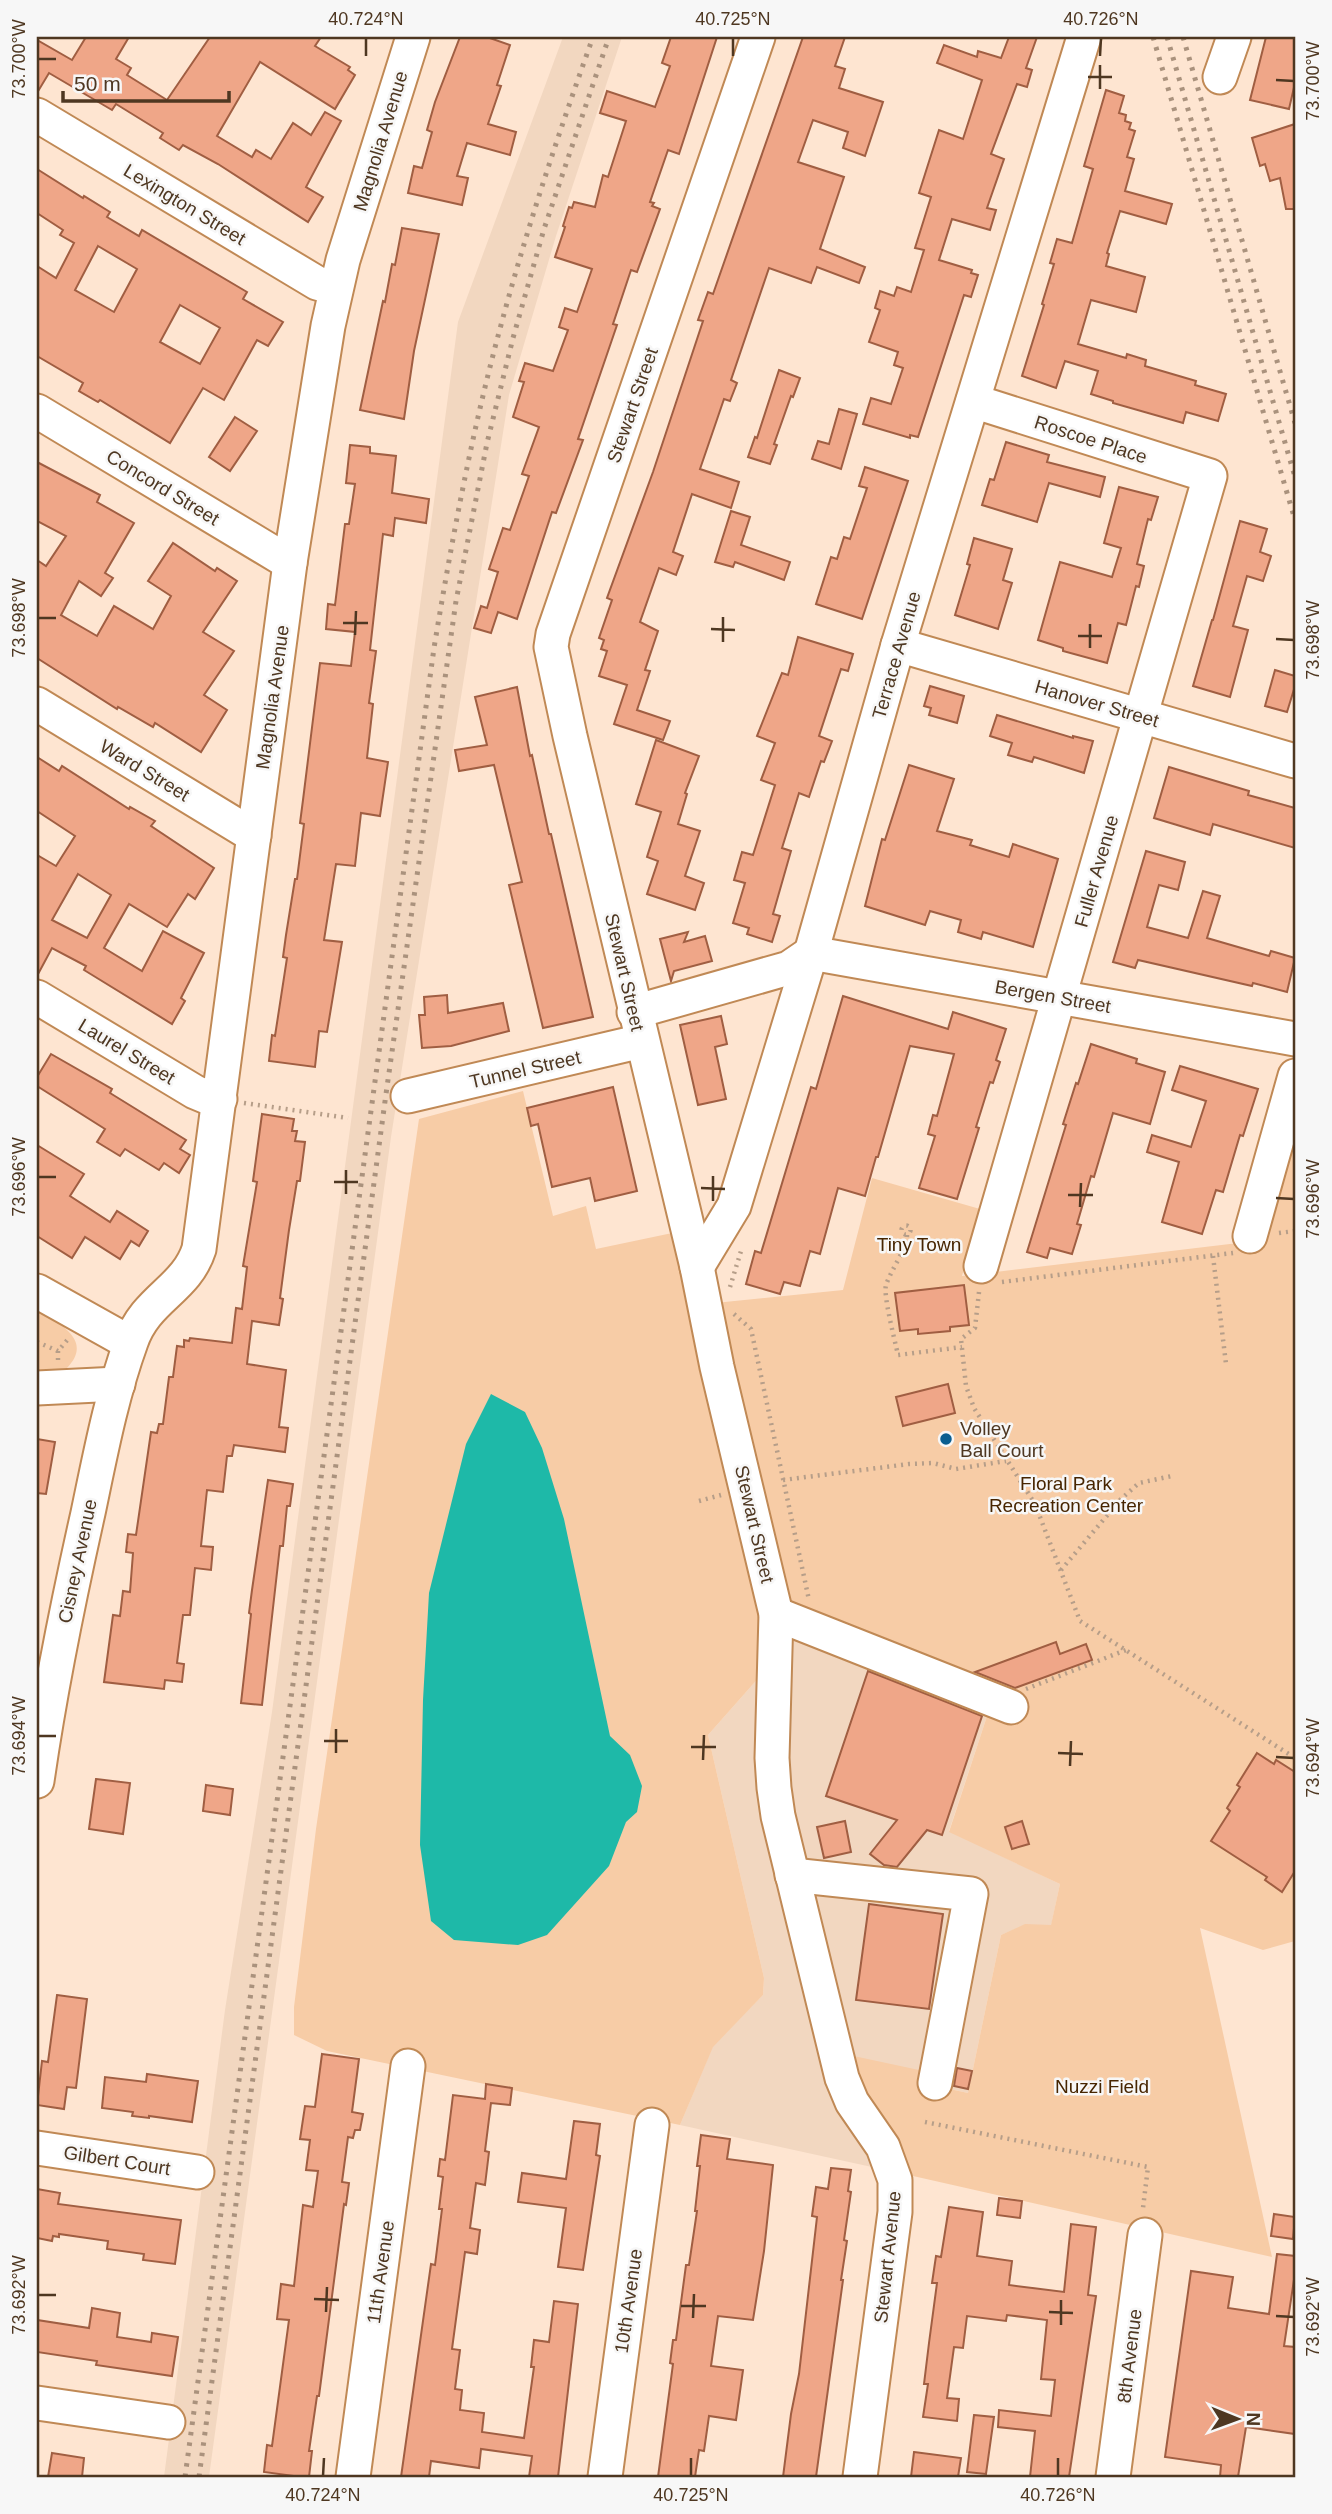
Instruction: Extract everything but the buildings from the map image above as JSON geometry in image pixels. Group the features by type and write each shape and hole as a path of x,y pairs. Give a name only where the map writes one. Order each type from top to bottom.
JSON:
{"street":[{"name":"Stewart Street","path":"758,37 552,641 568,725 697,1267 717,1367 776,1614 772,1758 774,1788 805,1928"},
{"name":"Terrace Avenue","path":"697,1267 734,1206 811,953 898,645 1084,37"},
{"path":"1220,76 1234,37"},
{"name":"Magnolia Avenue","path":"130,1343 144,1314 187,1274 196,1259 201,1240 228,1100 254,836 290,563 335,288 407,39"},
{"name":"Lexington Street","path":"37,115 317,283 335,288"},
{"name":"Roscoe Place","path":"973,401 1210,476"},
{"name":"Concord Street","path":"37,411 290,563"},
{"name":"Fuller Avenue","path":"981,1275 1210,476"},
{"name":"Hanover Street","path":"898,645 1295,761"},
{"name":"Ward Street","path":"37,704 254,836"},
{"name":"Tunnel Street","path":"408,1096 638,1027 789,968 811,953"},
{"name":"Bergen Street","path":"811,953 1295,1038"},
{"name":"Laurel Street","path":"37,997 195,1092 228,1100"},
{"path":"1250,1236 1295,1076"},
{"path":"37,1291 130,1343"},
{"name":"Cisney Avenue","path":"37,1781 57,1657 118,1384 130,1343"},
{"path":"47,1379 118,1384"},
{"path":"776,1614 1013,1700"},
{"path":"792,1875 971,1895 935,2083"},
{"name":"Stewart Avenue","path":"805,1928 842,2078 852,2102 883,2147 895,2180 895,2212 860,2477"},
{"name":"11th Avenue","path":"353,2477 408,2066"},
{"name":"10th Avenue","path":"605,2477 652,2125"},
{"name":"Gilbert Court","path":"37,2148 197,2172"},
{"name":"8th Avenue","path":"1113,2477 1145,2235"},
{"path":"37,2403 168,2422"}],"path":[{"path":"228,1100 348,1118"},
{"path":"907,1235 906,1244 884,1288 898,1355 962,1347"},
{"path":"1250,1236 1245,1252 981,1275 975,1328 961,1339 966,1386 974,1409 1035,1504 1080,1620 1295,1758"},
{"path":"727,1296 743,1245"},
{"path":"1213,1256 1226,1364"},
{"path":"731,1306 735,1316 751,1329 812,1612"},
{"path":"47,1379 58,1351 72,1335"},
{"path":"37,1342 58,1351"},
{"path":"783,1480 909,1464 933,1463 956,1469 1006,1461"},
{"path":"1061,1570 1121,1499 1139,1483 1172,1476"},
{"path":"699,1501 732,1493"},
{"path":"1013,1700 1126,1650"},
{"path":"925,2122 1148,2167 1141,2222 1145,2235"}],"shaded area":[{"path":"563,37 622,37 556,236 509,395 391,1137 209,2477 164,2477 225,2010 272,1712 458,322"},
{"path":"794,1638 989,1710 949,1831 1060,1884 1051,1926 1025,1925 1001,1935 968,2093 945,2088 875,2118 913,2176 680,2125 713,2046 763,1995 764,1978 708,1735"}],"green space":[{"path":"523,1091 553,1216 586,1206 596,1249 677,1232 715,1303 843,1290 872,1178 980,1209 962,1276 1255,1241 1295,1103 1295,1941 1263,1950 1200,1928 1272,2257 913,2176 875,2118 849,2055 947,2076 945,2088 968,2093 1001,1935 1025,1924 1051,1925 1060,1884 949,1832 989,1710 794,1638 708,1735 764,1978 763,1995 713,2047 680,2125 327,2051 294,2035 294,2007 316,1829 419,1119"},
{"path":"37,1310 63,1326 75,1341 75,1358 67,1368 37,1373"}],"water":[{"path":"491,1394 525,1412 542,1448 564,1519 610,1736 630,1755 642,1786 637,1812 626,1822 609,1866 547,1935 518,1945 454,1940 431,1921 420,1845 423,1700 429,1593 466,1444"}],"railway":[{"path":"185,2477 434,648 463,485 491,365 533,216 593,37"},
{"path":"199,2477 386,1094 456,601 487,443 513,338 544,229 609,37"},
{"path":"1153,37 1295,520"},
{"path":"1167,37 1295,477"},
{"path":"1183,37 1295,423"}],"place":[{"name":"Volley Ball Court","path":"946,1439"}],"park label":[{"name":"Tiny Town","path":"919,1244"},
{"name":"Floral Park Recreation Center","path":"1066,1494"},
{"name":"Nuzzi Field","path":"1102,2086"}]}
